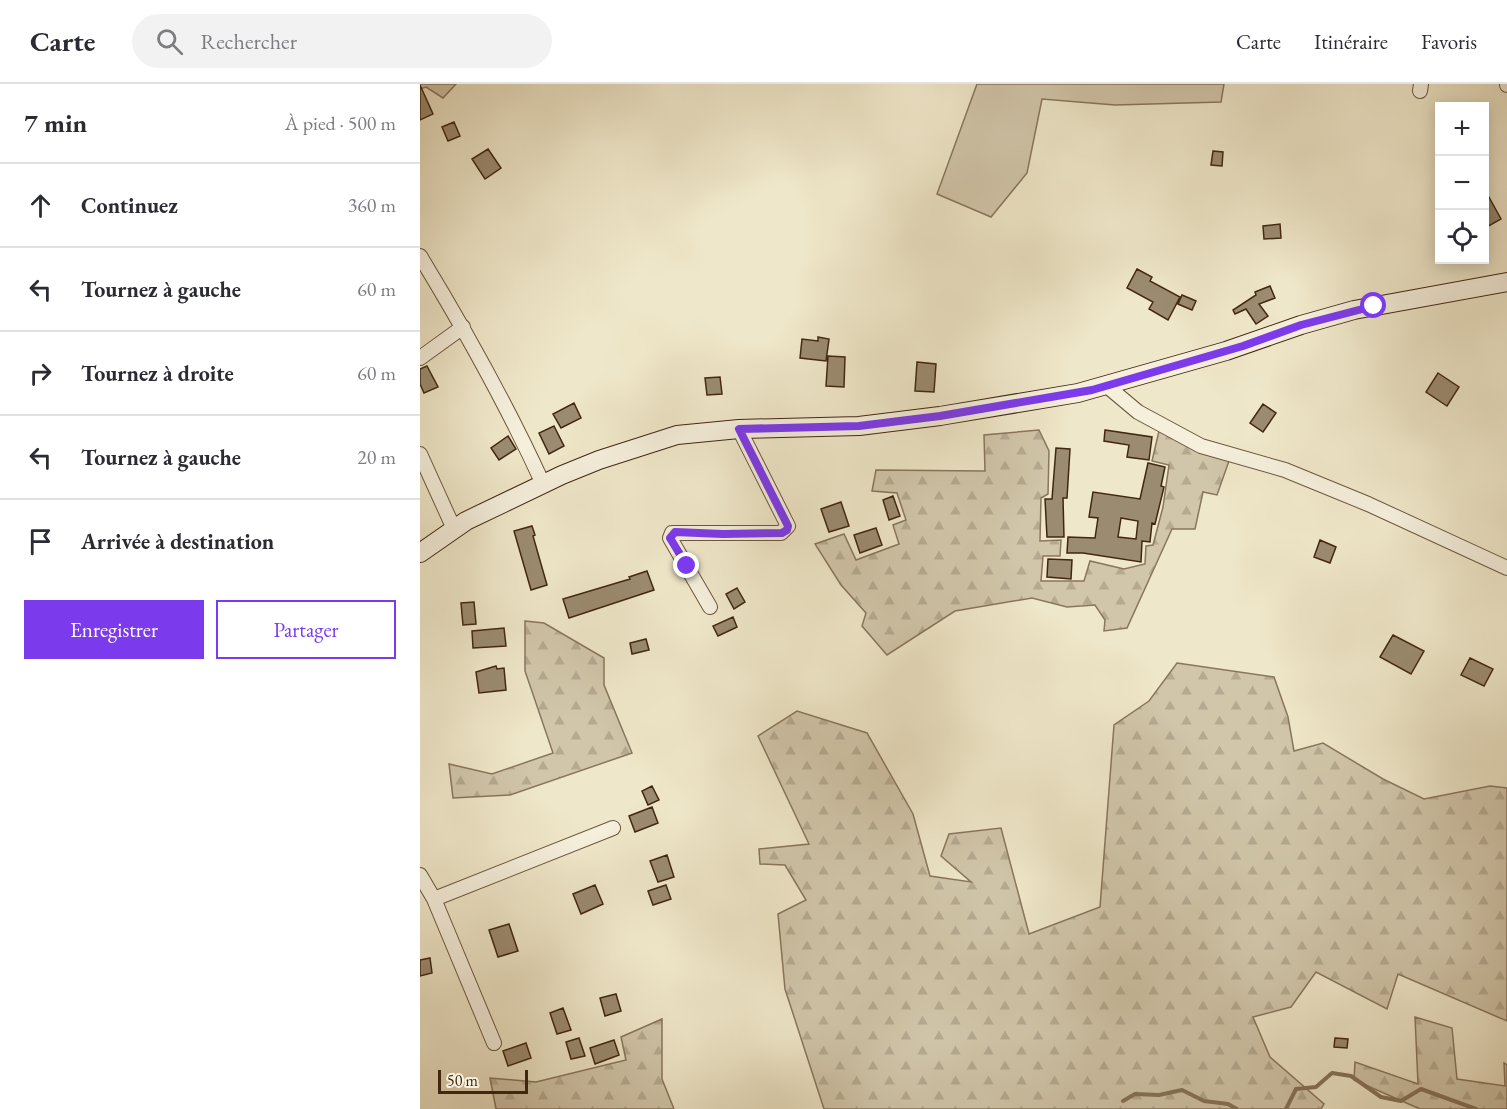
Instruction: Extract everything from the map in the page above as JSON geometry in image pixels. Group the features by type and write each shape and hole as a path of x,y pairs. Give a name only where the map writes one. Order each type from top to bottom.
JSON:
{"street":[{"path":"420,256 463,327 516,426 543,484"},
{"path":"420,553 454,529 543,484 581,466 652,442 702,431 859,426 940,416 1107,387 1354,310 1507,282"},
{"path":"420,358 463,327"},
{"path":"1107,387 1138,412 1201,446 1285,470 1368,504 1507,568"},
{"path":"710,607 670,538 672,533 782,533 788,526 739,429"},
{"path":"420,454 454,529"},
{"path":"434,899 613,828"},
{"path":"420,875 434,899 494,1043"}],"green space":[{"path":"420,84 456,84 443,98 426,87 420,89"},
{"path":"977,84 1224,84 1221,102 1115,105 1042,99 1027,173 991,217 937,194"},
{"path":"1039,430 1049,451 1048,494 1041,498 1040,541 1061,540 1060,556 1043,556 1041,581 1084,581 1090,561 1124,569 1145,564 1146,546 1153,545 1163,507 1169,465 1152,461 1159,431 1230,458 1217,495 1203,492 1195,529 1172,529 1127,628 1104,631 1105,620 1095,605 1067,607 1032,598 955,611 887,655 862,626 866,613 841,585 815,544 844,534 856,560 899,544 893,525 906,520 897,493 872,491 876,470 985,471 984,435"},
{"path":"525,621 544,623 604,658 604,685 632,753 510,795 453,798 449,764 492,774 553,753 525,671"},
{"path":"1177,663 1274,677 1288,717 1294,751 1323,743 1383,779 1424,799 1490,786 1507,788 1507,1021 1398,974 1387,1009 1316,972 1291,1007 1253,1017 1270,1057 1324,1104 1321,1109 824,1109 785,989 778,914 806,900 785,865 760,864 759,849 809,844 758,736 797,711 867,733 913,814 930,876 971,882 941,856 949,834 1001,828 1029,934 1100,907 1114,725 1149,701"},
{"path":"1415,1017 1452,1028 1457,1079 1505,1086 1504,1063 1507,1065 1507,1109 1420,1109 1354,1080 1355,1062 1418,1084"},
{"path":"662,1019 662,1079 674,1109 496,1109 490,1078 536,1082 626,1060 621,1037"}],"building":[{"path":"420,85 433,114 420,120"},
{"path":"454,122 460,136 448,141 442,127"},
{"path":"488,149 501,168 485,179 472,159"},
{"path":"1213,151 1223,152 1222,166 1211,165"},
{"path":"1489,197 1501,219 1489,226"},
{"path":"1280,224 1281,238 1264,239 1263,226"},
{"path":"1137,269 1152,277 1150,281 1180,297 1168,320 1149,309 1153,302 1127,288"},
{"path":"1270,286 1275,298 1259,304 1268,316 1256,324 1246,309 1235,314 1233,310 1256,295 1255,292"},
{"path":"1182,295 1196,301 1192,310 1178,304"},
{"path":"818,337 829,339 826,361 800,358 802,339 818,341"},
{"path":"828,356 845,357 844,387 826,386"},
{"path":"917,362 936,364 934,392 915,391"},
{"path":"427,366 438,387 424,393 420,384 420,369"},
{"path":"1438,373 1459,387 1447,406 1426,392"},
{"path":"720,377 722,394 707,395 705,378"},
{"path":"574,403 581,418 561,428 553,414"},
{"path":"1263,404 1276,413 1263,432 1250,423"},
{"path":"554,426 564,446 549,454 539,433"},
{"path":"1105,430 1152,437 1149,460 1127,457 1129,445 1104,441"},
{"path":"508,436 516,449 499,460 491,448"},
{"path":"1056,448 1070,449 1067,498 1063,498 1064,537 1047,537 1045,499 1052,499"},
{"path":"1148,463 1165,467 1161,486 1164,487 1155,524 1152,523 1150,542 1142,541 1141,562 1083,553 1067,553 1068,537 1095,538 1098,518 1089,517 1093,492 1140,499","holes":["1121,518 1138,521 1136,539 1118,537"]},
{"path":"893,496 900,516 889,520 883,500"},
{"path":"841,502 849,526 829,532 821,509"},
{"path":"532,526 547,585 531,590 514,531"},
{"path":"876,528 882,545 860,553 854,535"},
{"path":"1320,540 1336,547 1330,563 1314,557"},
{"path":"1048,559 1072,560 1071,579 1047,577"},
{"path":"647,571 654,590 569,618 563,599 630,579 629,577"},
{"path":"737,588 745,602 734,609 726,594"},
{"path":"474,602 476,624 463,625 461,603"},
{"path":"733,617 737,627 718,636 713,626"},
{"path":"504,628 506,646 473,648 472,631"},
{"path":"1393,635 1424,651 1411,674 1380,657"},
{"path":"646,639 649,650 632,654 630,643"},
{"path":"1470,658 1493,669 1484,686 1461,675"},
{"path":"496,666 497,669 504,668 506,690 479,693 476,672"},
{"path":"652,786 659,800 648,805 642,791"},
{"path":"652,807 658,823 635,832 629,816"},
{"path":"667,855 674,877 658,882 650,861"},
{"path":"595,885 603,904 581,914 573,894"},
{"path":"666,885 671,899 653,905 648,891"},
{"path":"509,924 518,951 498,957 489,930"},
{"path":"430,958 432,973 420,976 420,960"},
{"path":"616,994 621,1011 605,1016 600,998"},
{"path":"563,1008 571,1030 557,1034 550,1013"},
{"path":"579,1038 585,1056 571,1059 566,1042"},
{"path":"1335,1038 1348,1039 1347,1048 1334,1047"},
{"path":"614,1040 619,1055 595,1064 590,1048"},
{"path":"526,1043 531,1058 508,1066 503,1051"}],"waterway":[{"path":"1286,1109 1296,1089 1316,1087 1332,1073 1351,1076 1381,1097 1401,1101 1421,1089 1476,1109"},
{"path":"1123,1101 1135,1094 1159,1095 1182,1090 1204,1101 1228,1104 1237,1109"}],"route":[{"path":"687,566 670,538 672,533 782,533 787,530 788,526 776,499 739,429 841,428 940,416 1062,396 1107,387 1161,368 1243,346 1301,325 1374,306"}]}
